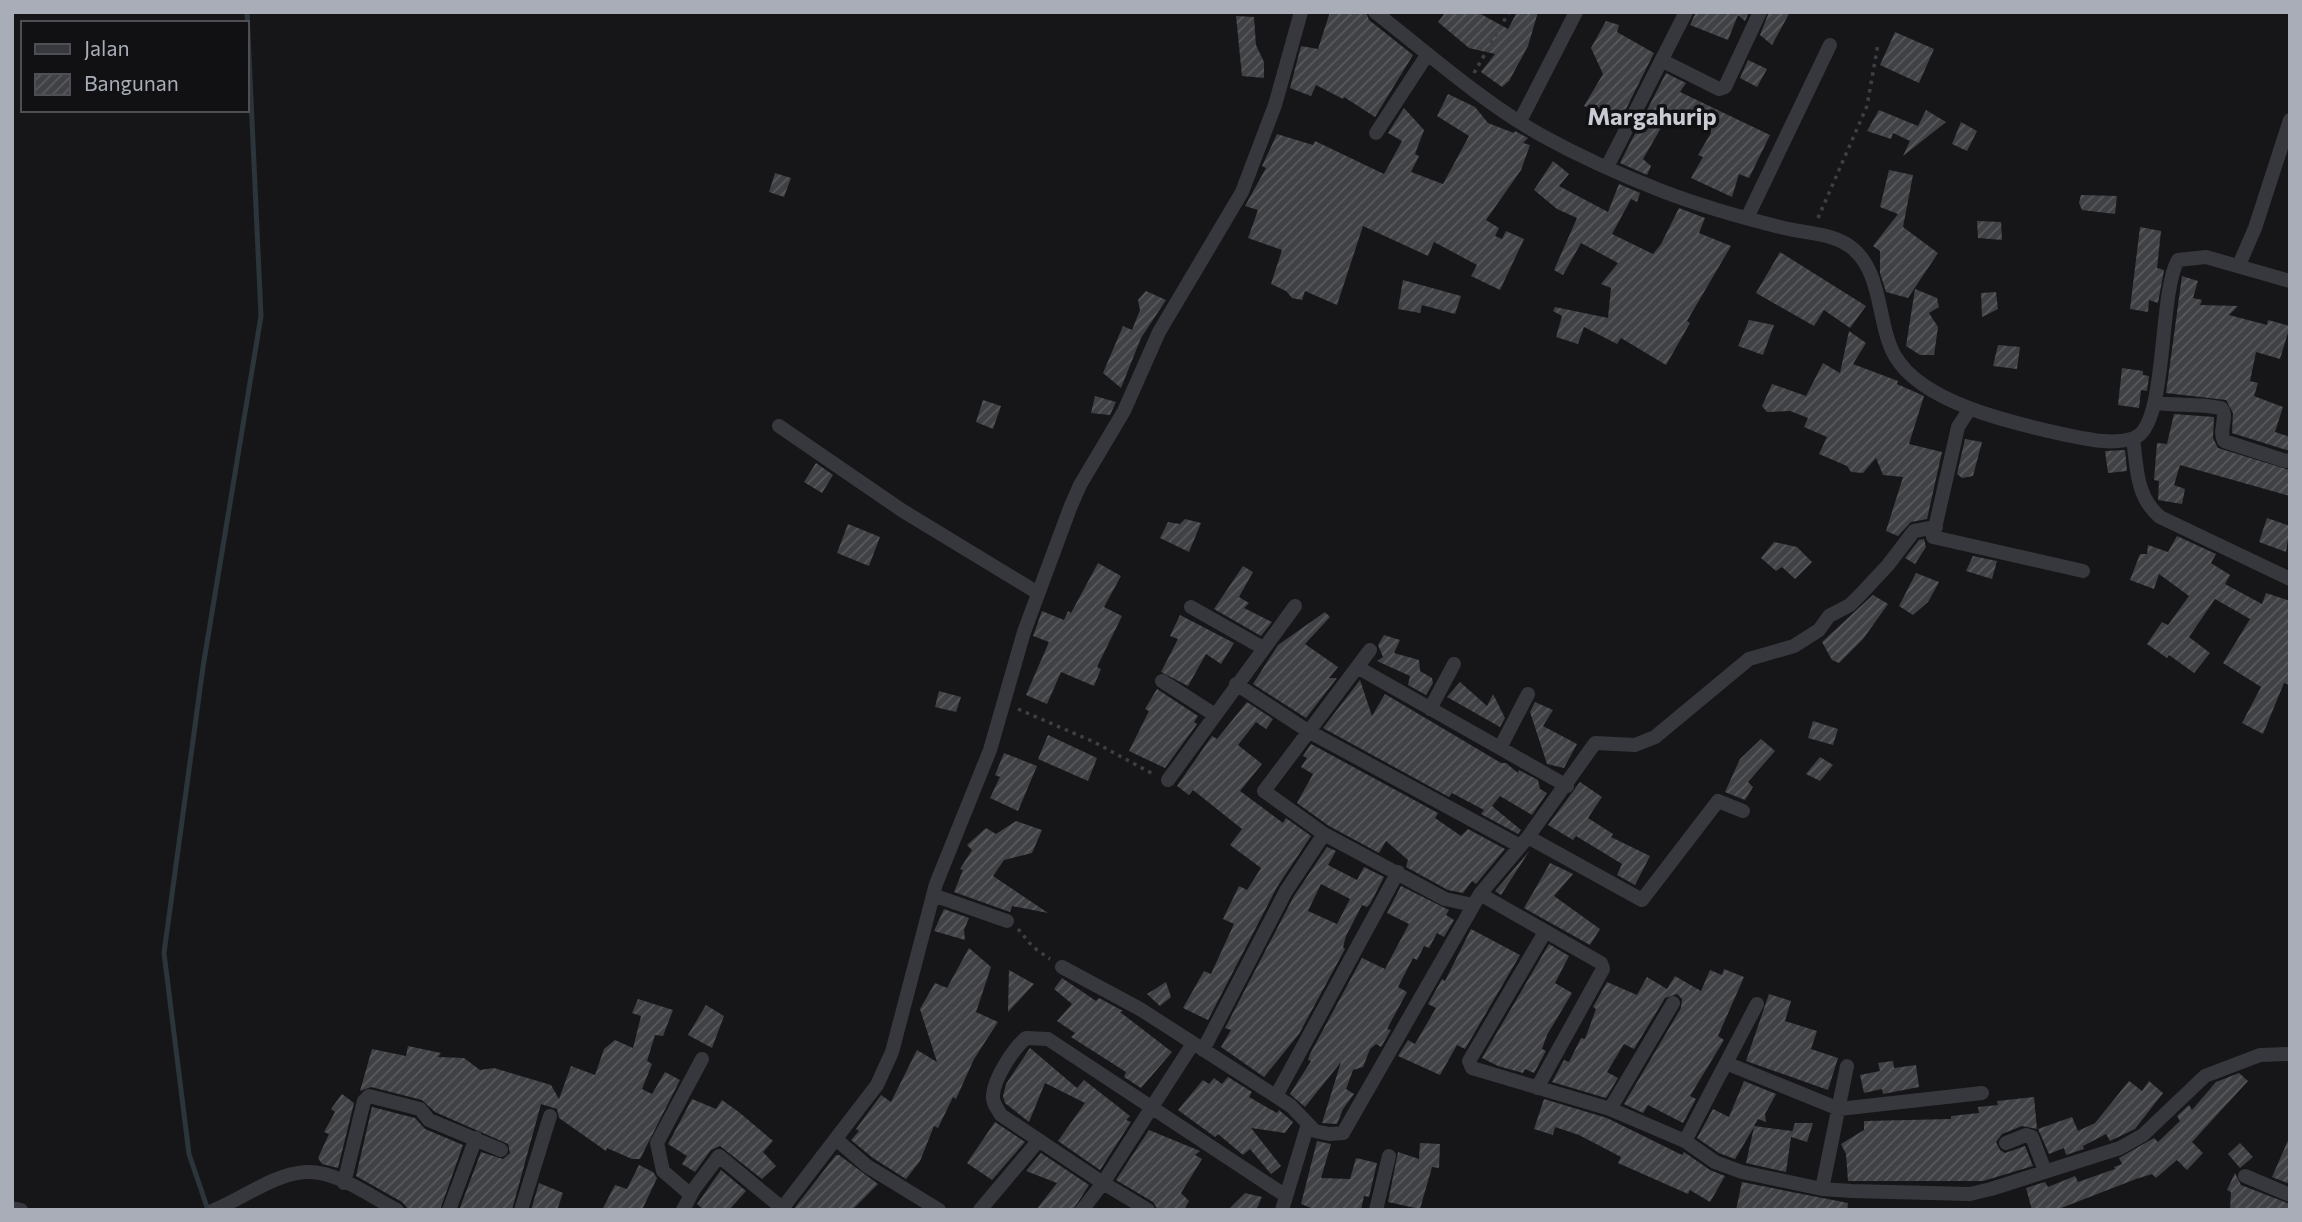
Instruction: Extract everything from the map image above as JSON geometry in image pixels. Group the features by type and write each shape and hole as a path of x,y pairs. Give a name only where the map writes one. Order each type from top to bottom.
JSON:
{"street":[{"path":"684,1210 691,1195 719,1156 782,1209 838,1140 877,1085 897,1040 933,895 990,750 1038,593 1080,485 1124,411 1158,332 1242,192 1275,105 1301,12"},
{"path":"1375,12 1427,55 1520,121 1607,167 1688,201 1812,233 1847,245 1867,265 1890,347 1903,368 1969,410 2005,422 2088,439 2133,439 2148,426 2155,403 2168,287 2178,260 2190,256 2206,257 2290,281"},
{"path":"1520,121 1576,12"},
{"path":"1607,167 1686,12"},
{"path":"1663,61 1719,89 1725,87 1760,12"},
{"path":"1747,218 1830,45"},
{"path":"1376,133 1427,55"},
{"path":"2239,265 2284,158 2290,120"},
{"path":"2155,403 2184,407 2193,402 2221,408 2224,410 2220,436 2224,442 2290,460"},
{"path":"1935,532 1958,427 1969,410"},
{"path":"779,426 903,511 1038,593"},
{"path":"2133,439 2140,490 2149,508 2160,517 2290,579"},
{"path":"1062,967 1140,1009 1291,1105 1315,1131 1339,1135 1348,1128 1407,1016 1477,900 1567,786 1595,743 1635,745 1655,737 1749,659 1794,646 1818,630 1829,616 1850,605 1879,575 1914,531 1935,532 2083,571"},
{"path":"1168,780 1295,606"},
{"path":"1191,607 1263,649"},
{"path":"1370,650 1264,790 1324,834 1445,899 1477,900 1545,932 1601,963 1603,969 1537,1088"},
{"path":"1430,709 1454,664"},
{"path":"1357,667 1567,786"},
{"path":"1162,681 1215,715"},
{"path":"1236,684 1308,731 1642,900 1718,801 1742,811"},
{"path":"1500,748 1528,694"},
{"path":"1082,1210 1198,1047 1286,891 1324,834"},
{"path":"1276,1096 1398,872"},
{"path":"933,895 1007,921"},
{"path":"1545,932 1469,1061 1472,1068 1610,1109 1685,1142 1728,1168 1822,1189 1896,1194 1970,1194 2120,1148 2143,1135 2205,1076 2260,1055 2290,1054"},
{"path":"1610,1109 1673,1003"},
{"path":"1685,1142 1757,1004"},
{"path":"1148,1210 1001,1115 993,1102 992,1093 1020,1043 1026,1038 1048,1039 1153,1107 1284,1203 1308,1124"},
{"path":"691,1195 663,1171 657,1143 702,1059"},
{"path":"1726,1063 1839,1109 1982,1093"},
{"path":"1822,1189 1846,1066"},
{"path":"344,1183 364,1101 369,1096 421,1109 429,1120 501,1150"},
{"path":"521,1210 550,1116"},
{"path":"2006,1143 2026,1135 2032,1137 2045,1171"},
{"path":"449,1210 476,1138"},
{"path":"838,1140 867,1166 939,1210"},
{"path":"979,1210 1039,1140"},
{"path":"1376,1210 1389,1156"},
{"path":"218,1208 261,1186 307,1171 344,1183 397,1210"},
{"path":"2245,1176 2290,1195"},
{"path":"12,1208 22,1210"}],"path":[{"path":"1468,84 1509,12"},
{"path":"1812,233 1867,106 1878,44"},
{"path":"1004,703 1168,780"},
{"path":"1007,921 1021,931 1033,947 1062,967"}],"building":[{"path":"1330,12 1366,12 1369,20 1413,55 1375,117 1344,97 1343,99 1316,85 1311,96 1290,88 1301,46 1318,49"},
{"path":"1446,12 1477,12 1508,29 1517,12 1538,12 1528,46 1509,81 1502,87 1481,72 1495,54 1469,48 1438,22"},
{"path":"1696,12 1749,12 1745,21 1738,15 1728,40 1690,25"},
{"path":"1769,12 1790,12 1772,45 1760,35"},
{"path":"1236,16 1254,17 1256,45 1264,62 1264,78 1242,76"},
{"path":"1606,21 1619,25 1617,32 1654,53 1619,123 1584,106 1603,74 1591,48"},
{"path":"1895,32 1934,49 1919,83 1880,65"},
{"path":"1748,60 1767,69 1757,87 1740,78"},
{"path":"1666,73 1686,83 1680,92 1770,135 1749,178 1739,174 1732,197 1691,178 1703,157 1698,155 1711,133 1669,114 1643,159 1651,166 1647,175 1620,163"},
{"path":"1448,94 1475,107 1488,123 1528,138 1523,143 1530,145 1521,170 1486,220 1499,228 1495,236 1502,239 1506,231 1524,239 1500,290 1471,276 1477,265 1434,242 1428,256 1363,226 1337,305 1305,291 1302,300 1292,298 1286,291 1271,284 1282,250 1248,238 1258,210 1245,206 1266,168 1262,166 1277,134 1313,145 1315,141 1384,174 1402,141 1388,133 1404,108 1424,130 1415,154 1419,156 1411,172 1443,184 1469,136 1437,116"},
{"path":"1879,110 1918,126 1926,110 1946,122 1903,156 1910,141 1893,133 1891,139 1867,131"},
{"path":"1961,122 1977,131 1967,151 1952,144"},
{"path":"1553,161 1569,174 1559,186 1608,212 1619,184 1640,193 1637,202 1631,199 1612,234 1653,254 1679,208 1705,218 1699,233 1731,246 1687,321 1690,323 1666,365 1621,338 1617,344 1584,327 1578,344 1556,337 1562,316 1553,311 1555,307 1608,318 1611,288 1601,284 1618,263 1581,243 1563,275 1554,270 1577,218 1557,209 1534,190"},
{"path":"1889,170 1913,175 1903,227 1938,253 1908,298 1886,292 1880,273 1880,251 1873,246 1898,214 1880,207"},
{"path":"775,173 791,178 784,197 769,192"},
{"path":"2081,195 2117,196 2115,214 2082,210 2079,203"},
{"path":"1977,221 2001,222 2002,240 1978,238"},
{"path":"2140,227 2161,231 2157,268 2164,270 2158,303 2149,300 2148,312 2130,309"},
{"path":"1780,252 1866,306 1850,328 1824,310 1814,326 1756,293"},
{"path":"2182,276 2198,281 2193,298 2202,300 2200,305 2238,306 2229,315 2267,325 2268,320 2290,326 2280,359 2256,352 2250,381 2258,383 2254,396 2283,407 2275,432 2290,437 2290,451 2232,433 2233,413 2226,400 2166,393"},
{"path":"1403,280 1461,296 1455,314 1422,305 1420,313 1398,309"},
{"path":"1915,289 1937,298 1939,307 1929,313 1938,327 1934,355 1920,355 1906,346"},
{"path":"1146,291 1166,300 1141,338 1121,388 1103,373 1123,326 1132,330 1140,310 1138,300"},
{"path":"1996,292 1998,309 1982,317 1981,293"},
{"path":"1749,320 1774,325 1763,355 1738,346"},
{"path":"1849,331 1866,343 1853,364 1898,381 1897,384 1924,396 1909,444 1942,452 1927,519 1911,522 1898,536 1886,531 1903,477 1883,475 1876,458 1863,473 1851,472 1847,466 1819,454 1827,437 1804,427 1808,418 1790,411 1767,412 1762,406 1772,384 1806,396 1823,363 1840,373"},
{"path":"1998,345 2020,347 2017,369 1993,366"},
{"path":"2122,368 2143,371 2143,375 2149,376 2147,391 2141,390 2139,408 2118,405"},
{"path":"1095,396 1116,402 1110,415 1091,413"},
{"path":"983,400 1001,406 993,429 976,422"},
{"path":"2174,414 2214,417 2213,438 2218,448 2290,470 2290,496 2180,465 2174,485 2185,489 2182,504 2158,500 2159,481 2154,480 2157,443 2167,444"},
{"path":"1965,439 1982,442 1973,476 1962,478 1957,474"},
{"path":"2125,450 2127,471 2108,473 2105,451"},
{"path":"816,463 833,475 822,493 804,482"},
{"path":"2267,518 2290,526 2286,552 2259,542"},
{"path":"1185,519 1201,523 1189,552 1160,538 1168,522 1180,524"},
{"path":"848,524 880,537 869,566 837,553"},
{"path":"2177,536 2216,554 2211,563 2230,575 2225,584 2262,604 2266,593 2290,601 2290,685 2284,683 2263,734 2242,723 2261,687 2223,663 2250,619 2215,599 2189,637 2210,653 2194,673 2169,655 2167,658 2147,644 2162,622 2168,625 2189,596 2159,574 2154,589 2130,580 2140,554 2147,554 2148,545 2168,552"},
{"path":"1924,539 1926,547 1915,564 1905,558 1919,540"},
{"path":"1774,542 1797,547 1812,562 1795,579 1782,567 1776,571 1761,558"},
{"path":"1973,556 1997,561 1992,579 1966,571"},
{"path":"1098,563 1121,576 1104,607 1122,616 1097,667 1101,669 1094,686 1061,672 1047,704 1026,695 1049,642 1033,636 1042,611 1064,620 1068,611 1071,613"},
{"path":"1243,566 1253,572 1239,597 1249,603 1244,608 1272,622 1261,636 1214,609"},
{"path":"1916,573 1939,582 1928,602 1913,615 1899,606"},
{"path":"1873,595 1888,604 1863,639 1839,663 1832,660 1822,642"},
{"path":"1325,612 1330,617 1305,644 1338,667 1329,678 1337,678 1306,718 1253,684 1278,645"},
{"path":"1180,615 1234,643 1221,664 1206,654 1188,686 1161,672 1178,639 1170,636"},
{"path":"1384,635 1400,640 1394,653 1419,660 1420,671 1432,678 1433,683 1426,695 1408,685 1410,676 1377,661 1383,657 1378,645"},
{"path":"1360,680 1372,716 1385,694 1501,763 1506,763 1518,773 1519,770 1538,780 1540,789 1547,793 1532,815 1500,796 1492,806 1521,830 1518,834 1481,814 1484,810 1452,793 1449,797 1323,728"},
{"path":"1460,682 1487,706 1493,694 1505,718 1500,727 1447,697"},
{"path":"1157,689 1198,716 1194,722 1197,724 1165,768 1129,751 1149,711 1145,709"},
{"path":"939,691 961,697 956,712 935,707"},
{"path":"1247,702 1273,719 1266,729 1256,722 1238,745 1262,764 1240,791 1283,823 1286,818 1311,836 1277,887 1208,1020 1183,1008 1204,971 1211,974 1234,924 1223,919 1239,886 1247,890 1261,868 1230,845 1242,829 1193,790 1189,795 1177,786 1212,736 1217,739"},
{"path":"1535,702 1553,710 1543,726 1577,744 1564,768 1547,764 1530,712"},
{"path":"1813,721 1838,729 1833,745 1808,738"},
{"path":"1048,735 1097,758 1088,781 1038,759"},
{"path":"1761,739 1775,751 1748,782 1753,787 1745,800 1725,792 1740,759"},
{"path":"1311,744 1438,813 1435,818 1461,836 1468,829 1505,849 1476,884 1472,881 1463,893 1448,890 1406,867 1408,860 1386,841 1379,853 1329,826 1297,803 1313,774 1301,767 1307,758 1303,756"},
{"path":"1004,753 1037,766 1018,811 990,798 1000,777 995,775"},
{"path":"1820,757 1833,765 1820,781 1806,774"},
{"path":"1580,782 1602,797 1588,818 1613,834 1611,837 1650,856 1635,885 1617,875 1622,864 1576,836 1573,840 1548,825"},
{"path":"1016,821 1042,830 1032,853 1004,860 993,876 1048,913 1012,906 1010,912 954,892 963,870 960,869 972,850 967,845 986,828 996,834"},
{"path":"1327,847 1336,851 1328,865 1357,880 1364,867 1384,877 1370,904 1367,907 1362,905 1346,936 1343,947 1345,949 1299,1034 1264,1077 1221,1047 1231,1030 1225,1028 1294,896","holes":["1321,884 1350,899 1337,924 1308,911"]},
{"path":"1530,850 1501,895 1495,891"},
{"path":"1550,863 1573,874 1554,896 1600,929 1590,945 1524,908"},
{"path":"1401,886 1449,910 1446,915 1454,920 1444,937 1437,933 1429,948 1424,946 1417,960 1413,958 1398,987 1407,992 1387,1029 1391,1030 1381,1047 1376,1044 1370,1049 1363,1067 1353,1070 1346,1089 1354,1094 1343,1109 1337,1124 1322,1123 1341,1062 1305,1107 1290,1094 1311,1061 1308,1060 1310,1054 1362,958 1385,969 1409,924 1387,913"},
{"path":"944,909 969,918 964,930 965,940 934,931"},
{"path":"1471,929 1520,955 1465,1049 1457,1045 1440,1075 1398,1056 1408,1040 1415,1044 1436,1008 1428,1004 1442,979 1445,981"},
{"path":"1549,944 1569,956 1555,983 1572,993 1547,1035 1542,1049 1546,1051 1534,1073 1525,1069 1523,1073 1498,1066 1482,1058"},
{"path":"969,948 991,967 976,1012 998,1022 974,1059 956,1099 953,1097 938,1128 934,1126 920,1161 906,1179 851,1140 881,1095 891,1102 917,1050 937,1062 920,1009 935,983 947,988"},
{"path":"1724,969 1744,977 1718,1036 1724,1040 1690,1096 1696,1099 1683,1123 1648,1105 1643,1113 1624,1104 1681,1008 1682,999 1677,994 1665,998 1634,1049 1624,1044 1607,1072 1618,1078 1606,1098 1552,1082 1564,1060 1569,1062 1581,1038 1585,1039 1596,1009 1593,1007 1607,982 1637,995 1647,977 1667,989 1675,976 1701,991 1710,970 1722,975"},
{"path":"1009,970 1034,984 1008,1012"},
{"path":"1062,978 1096,1001 1099,998 1123,1011 1120,1012 1172,1052 1141,1088 1124,1077 1126,1072 1071,1037 1075,1033 1057,1021 1072,1004 1054,989"},
{"path":"1166,982 1171,997 1160,1006 1147,994"},
{"path":"1769,994 1791,1001 1785,1021 1817,1031 1811,1049 1838,1058 1828,1090 1746,1061"},
{"path":"638,999 673,1010 663,1036 655,1035 647,1061 652,1064 642,1089 652,1094 665,1072 680,1080 640,1159 632,1159 607,1148 606,1151 559,1118 557,1109 541,1104 512,1210 459,1210 481,1152 503,1159 510,1153 508,1144 435,1112 422,1100 371,1087 360,1091 372,1049 406,1056 408,1046 441,1053 438,1057 464,1058 480,1070 494,1068 551,1085 559,1099 571,1066 595,1075 604,1049 615,1040 633,1048 641,1016 632,1013"},
{"path":"706,1005 724,1016 712,1048 688,1035"},
{"path":"1030,1048 1077,1088 1084,1080 1130,1116 1126,1120 1131,1122 1100,1170 1058,1141 1085,1103 1045,1083 1029,1122 1005,1103 1003,1096 1006,1084"},
{"path":"1893,1061 1894,1068 1916,1065 1919,1087 1883,1094 1882,1089 1864,1093 1860,1075 1880,1071 1878,1063"},
{"path":"2239,1073 2248,1081 2192,1142 2203,1153 2187,1170 2177,1160 2156,1178 2152,1174 2136,1179 2056,1210 2032,1210 2026,1188 2045,1182 2048,1187 2075,1176 2078,1182 2115,1169 2114,1167 2122,1164 2119,1158 2154,1138 2158,1142 2180,1121 2177,1116 2189,1105 2192,1110 2216,1082"},
{"path":"1228,1077 1252,1092 1249,1097 1277,1113 1279,1110 1293,1122 1285,1133 1251,1128 1281,1166 1271,1174 1250,1149 1243,1155 1218,1134 1215,1137 1178,1110 1203,1080 1209,1084 1214,1078 1222,1084"},
{"path":"1744,1081 1776,1094 1765,1114 1766,1122 1758,1119 1754,1126 1792,1131 1791,1135 1795,1123 1813,1123 1807,1142 1791,1137 1786,1172 1746,1163 1754,1127 1735,1159 1719,1153 1697,1138 1713,1109 1729,1117"},
{"path":"2129,1081 2142,1091 2149,1081 2163,1093 2135,1129 2110,1141 2106,1134 2083,1146 2084,1149 2066,1155 2064,1148 2049,1154 2038,1129 2072,1117 2078,1131 2095,1123"},
{"path":"342,1094 354,1103 338,1168 322,1164 318,1158 329,1134 324,1132 335,1112 331,1109"},
{"path":"2034,1097 2037,1129 2022,1126 2002,1134 1996,1142 2005,1153 2025,1146 2033,1166 1983,1181 1848,1181 1846,1154 1841,1144 1864,1130 1864,1121 1951,1119 1951,1116 1979,1113 1978,1107 1998,1105 1997,1101"},
{"path":"692,1099 716,1109 722,1100 740,1113 773,1141 763,1152 776,1166 762,1179 720,1146 711,1150 695,1172 682,1164 687,1156 668,1144"},
{"path":"1544,1099 1607,1118 1682,1155 1684,1152 1710,1170 1725,1176 1710,1202 1690,1190 1688,1194 1618,1163 1621,1157 1579,1135 1555,1127 1553,1135 1534,1129"},
{"path":"372,1107 415,1118 425,1129 463,1145 440,1210 409,1210 402,1202 356,1176"},
{"path":"995,1122 1025,1142 992,1180 967,1163"},
{"path":"1149,1130 1200,1151 1195,1155 1202,1159 1181,1193 1189,1201 1184,1210 1158,1210 1153,1202 1116,1180"},
{"path":"2290,1136 2290,1184 2272,1177"},
{"path":"1317,1141 1331,1144 1321,1178 1350,1179 1356,1158 1377,1163 1369,1197 1364,1196 1361,1210 1316,1210 1301,1204"},
{"path":"1420,1143 1440,1144 1439,1168 1432,1167 1420,1209 1388,1202 1398,1152 1419,1159"},
{"path":"2240,1143 2253,1157 2240,1168 2228,1154"},
{"path":"1041,1153 1089,1185 1073,1210 1036,1210 1057,1183 1026,1171"},
{"path":"836,1155 878,1184 852,1210 793,1210"},
{"path":"639,1165 653,1172 657,1178 642,1210 602,1210 615,1185 627,1189"},
{"path":"721,1170 746,1191 729,1210 704,1210 697,1204"},
{"path":"2235,1173 2241,1185 2290,1204 2290,1210 2230,1210 2231,1192 2227,1190"},
{"path":"1742,1182 1848,1203 1847,1210 1736,1210"},
{"path":"539,1183 563,1193 557,1210 531,1210"},
{"path":"1245,1193 1262,1197 1256,1210 1228,1210"}],"waterway":[{"path":"247,12 247,21"},
{"path":"208,1210 189,1154 164,953 203,667 261,316 248,34"}],"district":[{"name":"Margahurip","path":"1652,117"}]}
